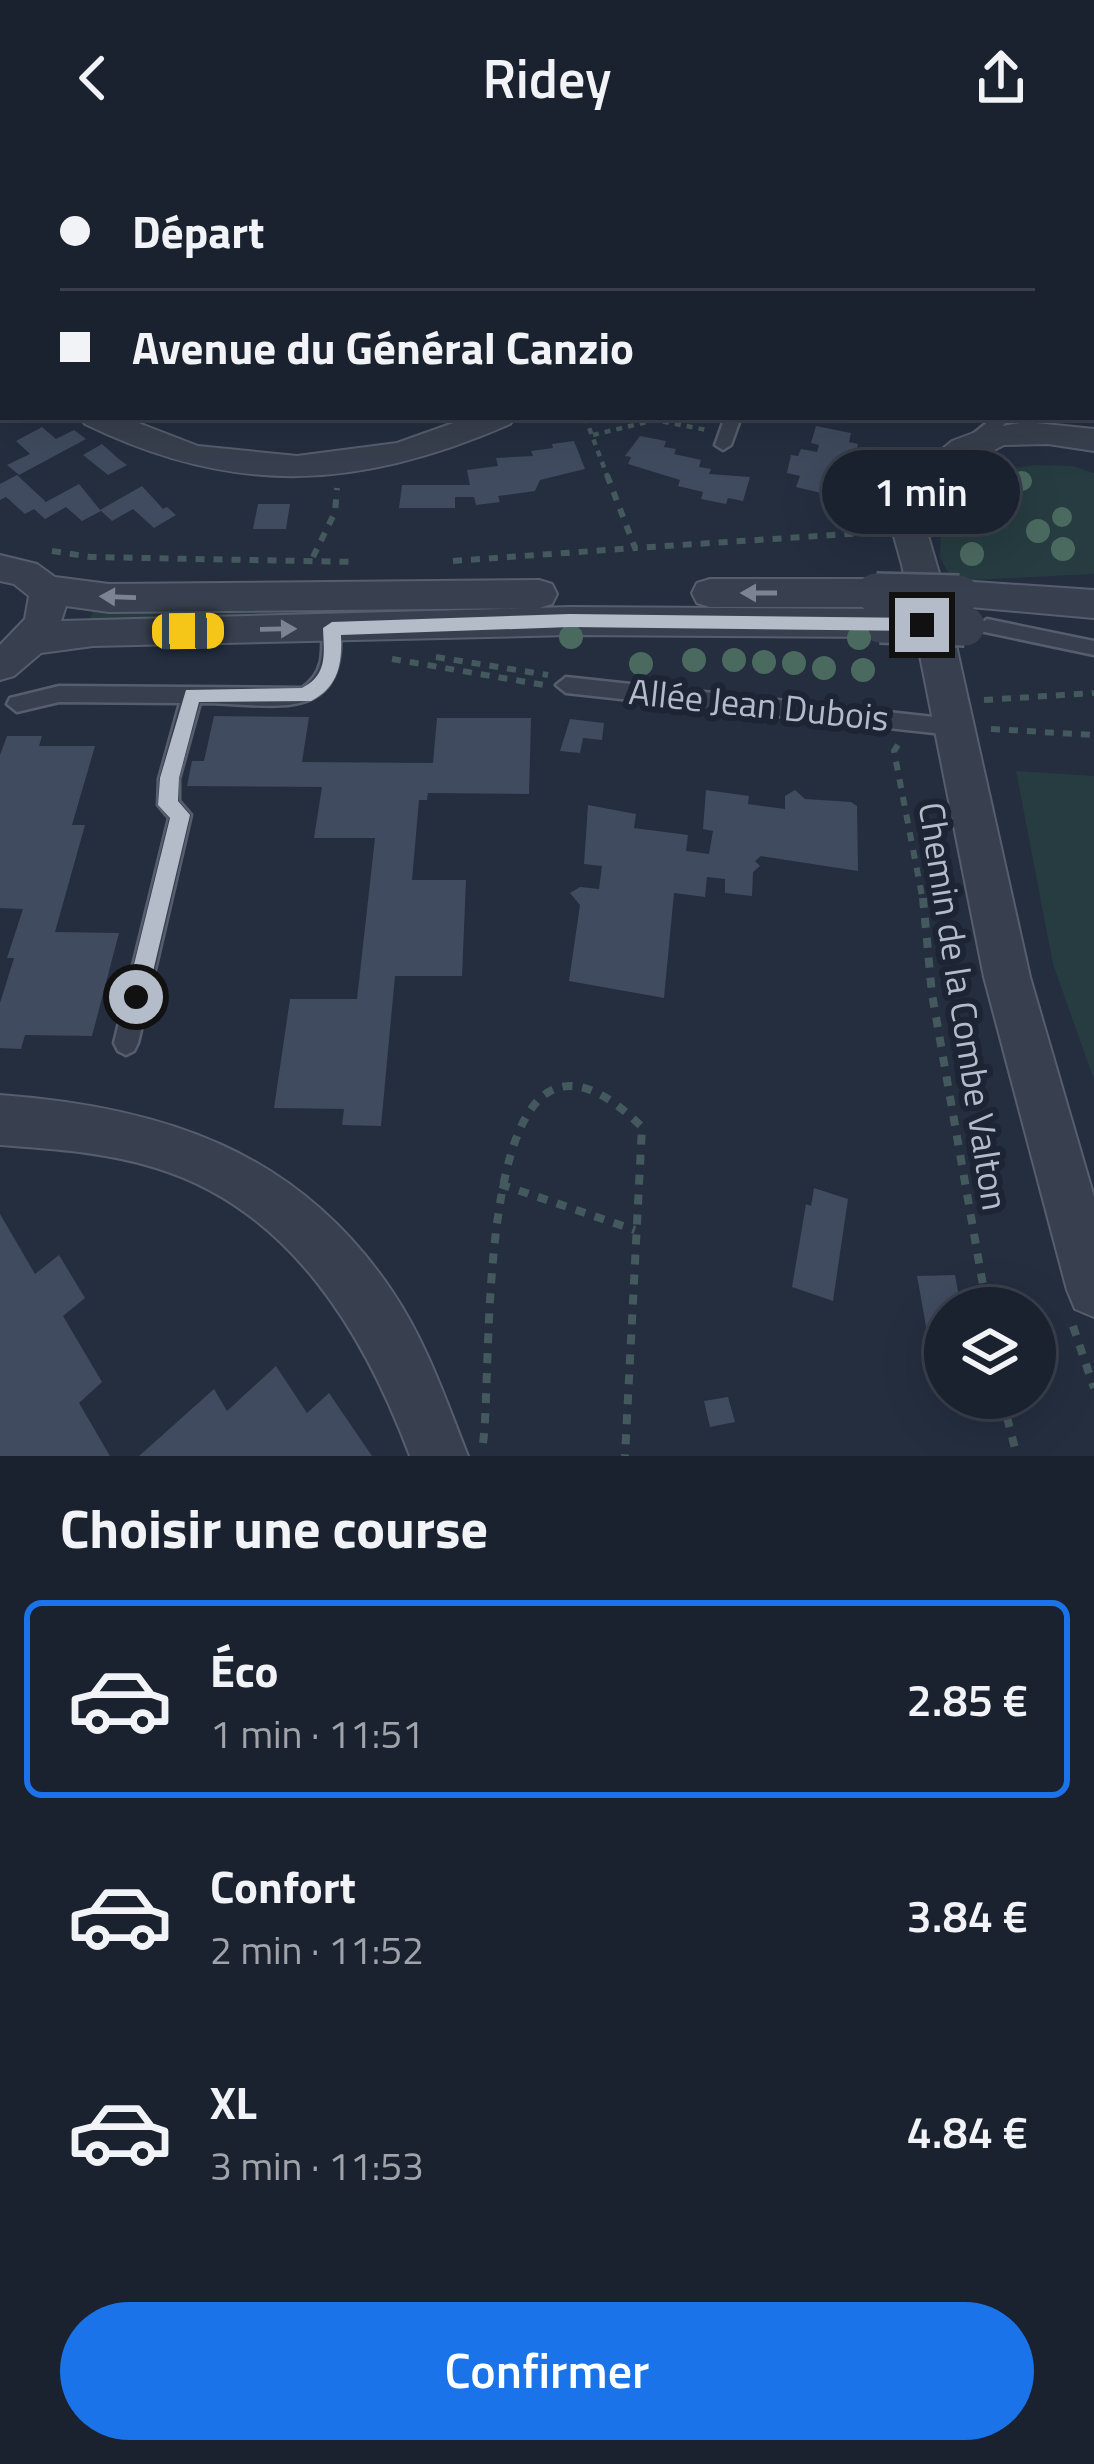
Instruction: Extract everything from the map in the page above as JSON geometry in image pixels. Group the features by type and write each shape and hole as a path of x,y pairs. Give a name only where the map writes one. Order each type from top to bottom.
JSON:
{"street":[{"path":"102,420 160,448 209,461 280,469 339,466 435,444 492,420"},
{"path":"961,420 1094,452"},
{"path":"1094,440 992,428 953,453 924,485 909,514 920,537 946,716 1006,977 1094,1290"},
{"path":"920,537 953,483 988,466 1040,456 1094,464"},
{"path":"0,568 21,572 43,589 110,598 878,608 1094,625"},
{"path":"970,616 1094,587"},
{"path":"0,665 35,639 48,614 43,589"},
{"path":"970,616 1094,604"},
{"path":"35,639 93,632 878,608"},
{"path":"0,1120 88,1124 145,1136 230,1172 283,1207 370,1303 418,1392 439,1456"}],"lane":[{"path":"970,616 1094,648"},
{"path":"16,704 59,694 305,696 321,687 333,665 332,628"},
{"name":"Allée Jean Dubois","path":"566,685 946,716"},
{"path":"126,1042 181,815 168,805 169,778 192,695"}],"path":[{"path":"587,420 634,548"},
{"path":"593,435 655,420 728,432"},
{"path":"313,557 335,512 339,466"},
{"path":"437,562 634,548 920,537"},
{"path":"45,550 91,556 313,557 373,563"},
{"path":"946,716 1094,693"},
{"path":"946,716 1094,735"},
{"name":"Chemin de la Combe Valton","path":"946,716 894,751 983,1287"},
{"path":"480,1455 487,1426 490,1299 502,1169 530,1111 558,1087 586,1083 613,1098 642,1127 626,1456"},
{"path":"500,1184 635,1230"},
{"path":"1008,1419 1017,1456"}],"green space":[{"path":"1072,466 1094,473 1094,574 953,581 940,558 941,527 960,494 992,471"},
{"path":"379,605 378,618 89,619 95,608"},
{"path":"1016,771 1094,776 1094,1080 1053,964"}],"building":[{"path":"816,426 851,433 849,442 858,444 856,453 865,454 863,462 838,457 834,473 825,471 823,481 831,482 829,495 796,487 800,476 787,473 791,455 798,456 801,449 817,452 819,445 811,443"},
{"path":"42,427 56,439 74,430 86,439 19,475 7,465 30,454 16,441"},
{"path":"640,436 666,441 664,447 676,449 674,454 701,460 699,467 711,469 709,474 750,477 743,501 728,498 726,504 701,499 703,492 678,486 680,480 628,464 631,457 625,456"},
{"path":"574,441 585,469 540,480 535,491 498,496 500,502 476,505 474,497 455,497 455,508 399,508 402,485 470,485 467,470 498,466 496,458 533,456 531,451"},
{"path":"102,444 127,465 108,475 83,455"},
{"path":"17,475 46,502 79,484 101,511 82,521 66,507 45,519 34,509 25,514 6,497 0,500 0,484"},
{"path":"142,486 163,509 176,515 154,528 133,509 112,521 100,510"},
{"path":"258,504 290,504 286,529 253,529"},
{"path":"214,716 309,717 302,762 433,763 437,718 531,718 529,794 428,793 427,800 419,800 412,880 466,880 462,976 395,976 381,1126 342,1125 344,1109 274,1108 290,999 357,999 375,838 314,838 322,787 187,786 192,761 204,761"},
{"path":"570,719 604,723 602,740 583,738 580,753 560,751"},
{"path":"7,736 42,736 39,746 95,746 72,825 85,825 55,932 119,933 92,1036 25,1035 21,1049 0,1048 0,1003 14,958 7,958 23,909 0,908 0,755"},
{"path":"706,790 749,796 748,804 785,809 785,796 795,790 805,799 851,802 857,806 858,871 761,856 755,861 760,866 753,872 752,896 725,893 725,879 707,877 705,897 674,893 664,998 569,981 580,905 570,893 580,887 599,889 602,866 584,864 588,805 636,814 634,828 688,835 686,851 709,854 713,831 703,829"},
{"path":"814,1188 848,1199 833,1301 792,1287 806,1204 811,1206"},
{"path":"0,1214 35,1274 59,1255 85,1298 63,1316 102,1382 79,1403 110,1456 0,1456"},
{"path":"955,1275 957,1287 924,1287 924,1315 917,1276"},
{"path":"276,1366 307,1413 329,1393 372,1456 139,1456 214,1389 227,1411"},
{"path":"728,1397 735,1422 710,1427 704,1401"}],"route":[{"path":"136,997 181,815 168,805 169,778 192,695 305,696 321,687 333,665 332,628 570,621 922,625"}]}
